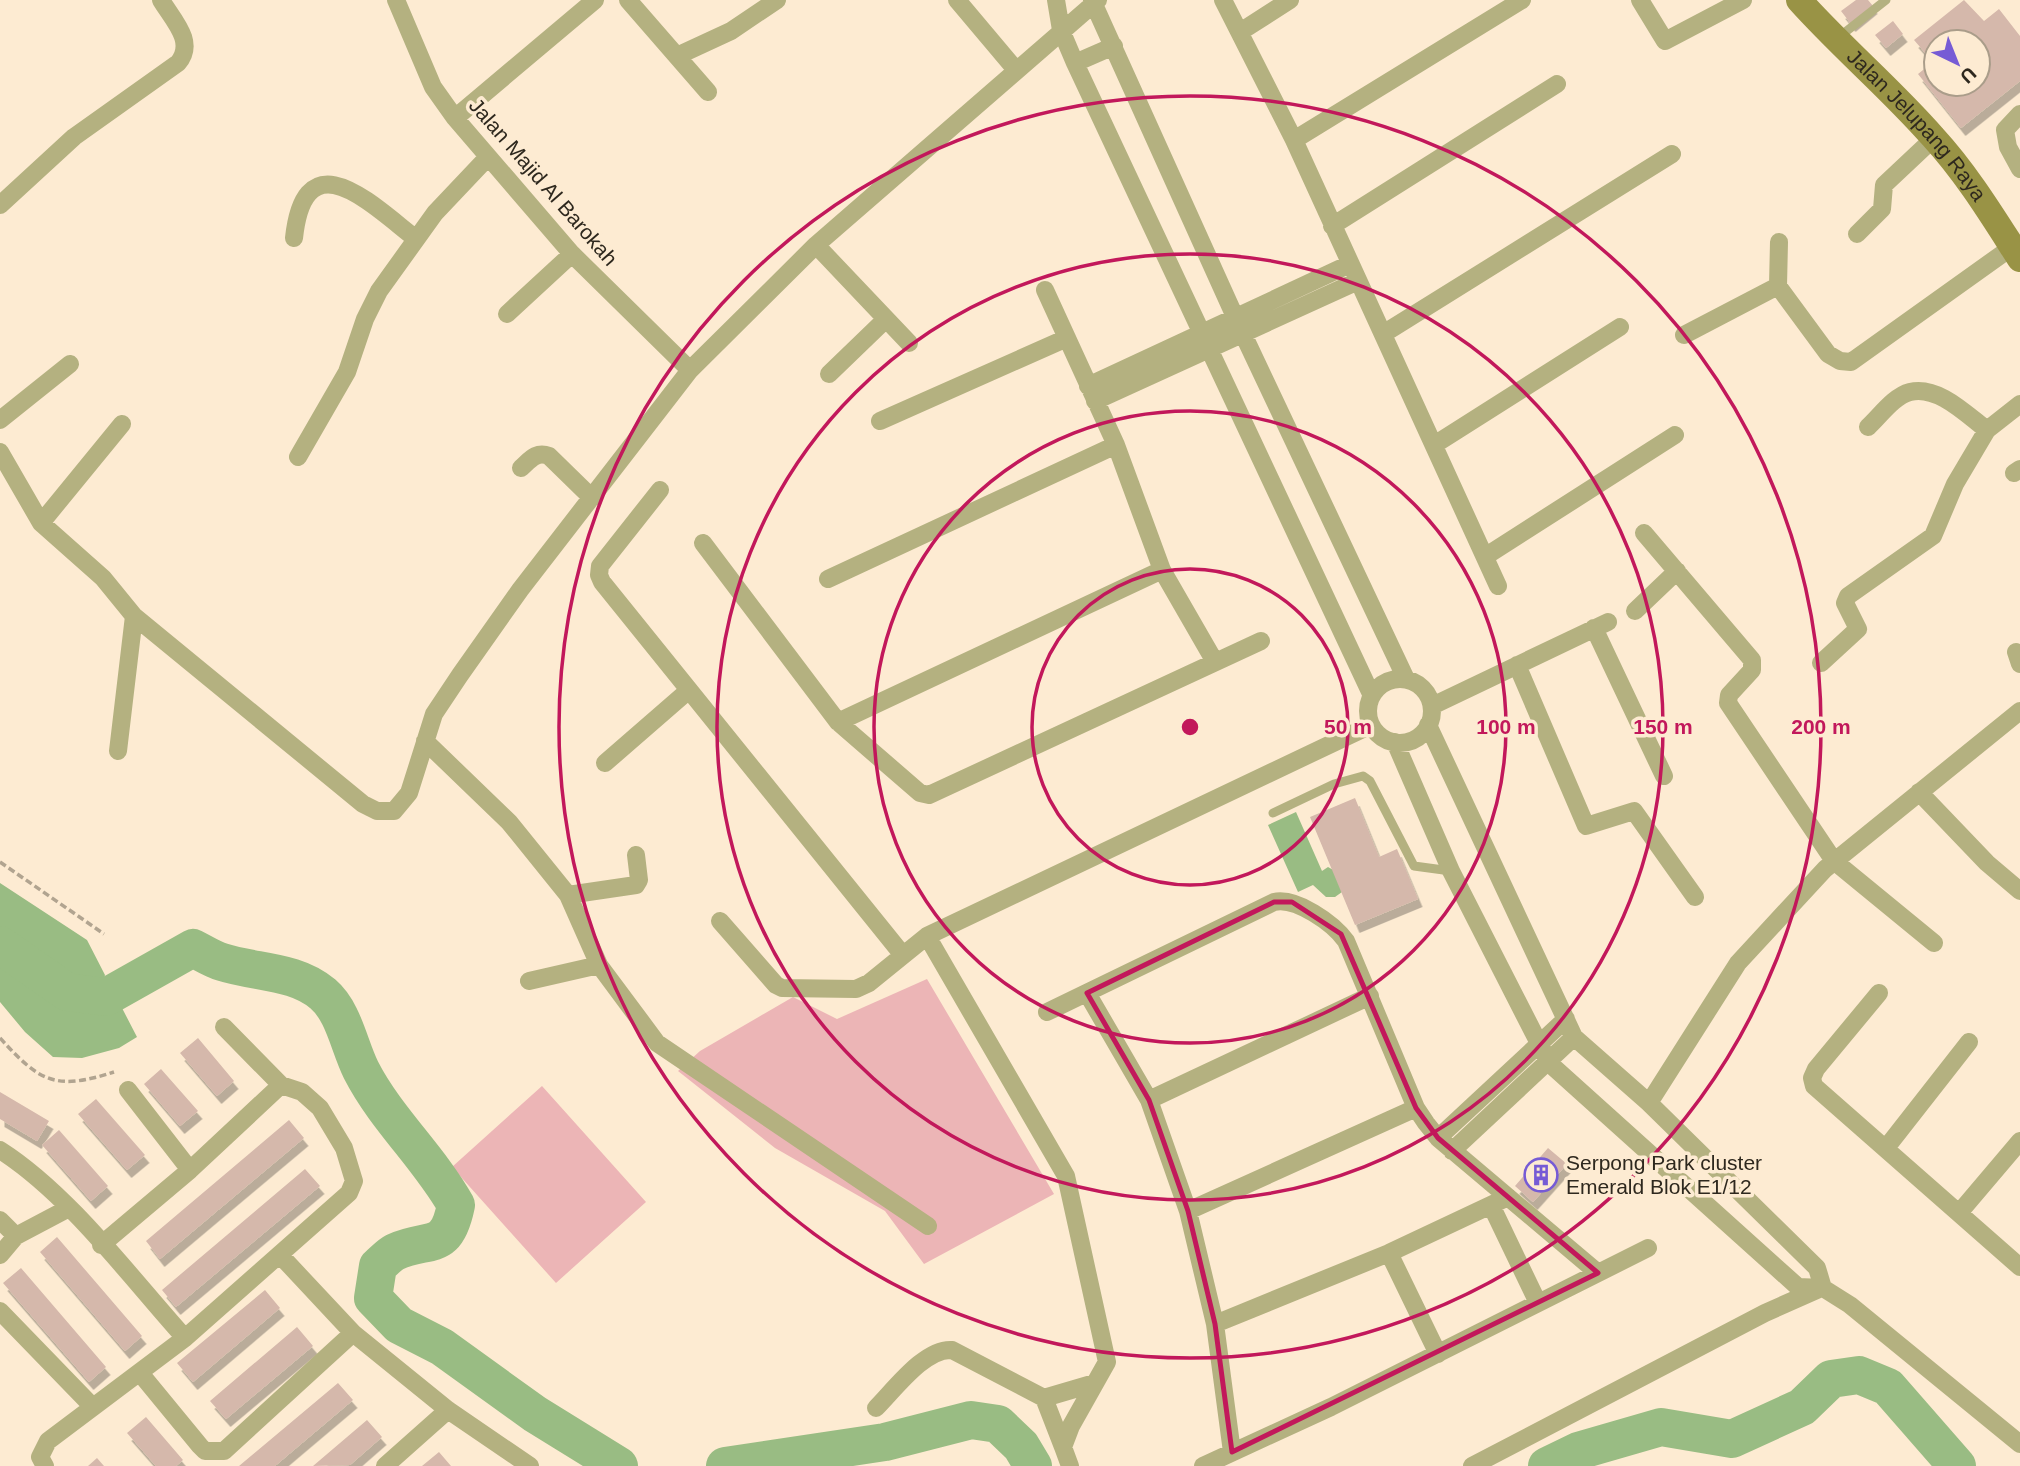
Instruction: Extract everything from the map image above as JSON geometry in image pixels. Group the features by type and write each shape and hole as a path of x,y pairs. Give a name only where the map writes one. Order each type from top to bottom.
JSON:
{"street":[{"path":"0,205 74,137 178,63 186,54 186,43 161,0"},
{"name":"Jalan Majid Al Barokah","path":"396,0 433,87 454,118 572,254 690,370"},
{"path":"454,118 595,0"},
{"path":"628,0 708,92"},
{"path":"677,56 731,31 777,0"},
{"path":"957,0 1016,70"},
{"path":"1056,0 1061,30 1075,63 1372,696"},
{"path":"1223,0 1294,141 1498,586"},
{"path":"1240,32 1290,0"},
{"path":"1294,141 1522,0"},
{"path":"1640,0 1665,41 1743,0"},
{"name":"Jalan Jelupang Raya","path":"1799,0 1835,40 1934,138 1971,184 2016,253"},
{"path":"0,452 41,523 103,578 134,616 363,804 376,811 394,811 402,805 409,793 434,714 460,675 690,370 816,245 1095,1 1239,326 1406,679"},
{"path":"1075,63 1114,46"},
{"path":"1332,226 1557,84"},
{"path":"2020,114 2008,123 2005,136 2020,169"},
{"path":"1857,234 1882,209 1881,192 1884,185 1934,138"},
{"path":"1383,334 1672,155"},
{"path":"298,457 347,372 365,319 379,291 415,239 488,157"},
{"path":"295,237 301,202 309,190 321,183 336,184 362,198 415,239"},
{"path":"1779,242 1778,286 1828,354 1839,361 1851,362 2016,253"},
{"path":"816,245 909,343"},
{"path":"507,314 572,254"},
{"path":"1092,394 1239,326 1350,264"},
{"path":"1239,326 1358,282"},
{"path":"1684,335 1778,286"},
{"path":"1045,290 1116,445 1162,570 1215,662"},
{"path":"829,374 886,319"},
{"path":"1434,445 1620,327"},
{"path":"880,421 1067,338"},
{"path":"0,420 70,364"},
{"path":"1868,427 1896,400 1910,392 1926,392 1941,397 1987,430"},
{"path":"1821,663 1858,629 1845,603 1848,596 1933,536 1955,484 1987,430 2020,404"},
{"path":"41,523 122,424"},
{"path":"1486,556 1675,435"},
{"path":"828,579 1116,445"},
{"path":"521,468 542,453 549,456 592,498"},
{"path":"660,490 600,566 598,575 902,954"},
{"path":"1644,533 1752,660 1752,670 1729,695 1728,703 1834,861 1934,943"},
{"path":"703,543 838,722 912,788 929,794 1261,641"},
{"path":"838,722 1162,570"},
{"path":"1635,611 1677,571"},
{"path":"118,751 134,616"},
{"path":"1432,706 1601,625 1664,775"},
{"path":"1517,665 1587,826 1634,811 1695,897"},
{"path":"1429,725 1414,739 1395,742 1385,739 1371,725 1368,715 1372,696 1386,682 1406,679 1423,688 1432,706 1429,725 1574,1037 1649,1102 1817,1268 1823,1288"},
{"path":"605,763 689,690"},
{"path":"1649,1102 1738,963 1834,861 2020,710"},
{"path":"720,921 772,982 782,988 856,989 869,983 927,936 1371,725"},
{"path":"425,741 509,822 568,895 599,965 657,1043 928,1226"},
{"path":"1395,742 1451,871 1549,1063 1798,1287 1823,1288 1850,1305 2019,1441"},
{"path":"1919,792 1987,863 2020,891"},
{"path":"568,895 636,886 639,880 636,855"},
{"path":"1047,1012 1283,900 1340,934 1370,996 1416,1108 1438,1139 1598,1273"},
{"path":"927,936 1066,1175 1107,1362 1063,1447"},
{"path":"529,981 599,965"},
{"path":"1087,993 1149,1100 1188,1211 1215,1324 1232,1452"},
{"path":"1878,993 1812,1078 1814,1086 2020,1267"},
{"path":"1149,1100 1370,996"},
{"path":"1438,1139 1566,1019"},
{"path":"46,1466 40,1457 48,1441 184,1338 348,1193 354,1181 344,1148 320,1108 302,1092 281,1085 224,1027"},
{"path":"1452,1151 1574,1037"},
{"path":"1886,1148 1969,1042"},
{"path":"101,1245 190,1170 281,1085"},
{"path":"128,1090 190,1170"},
{"path":"1188,1211 1416,1108"},
{"path":"1959,1213 2020,1141"},
{"path":"0,1150 20,1162 69,1208 184,1338"},
{"path":"1215,1324 1389,1253 1508,1197"},
{"path":"1491,1205 1538,1303"},
{"path":"0,1255 16,1236 69,1208"},
{"path":"0,1220 16,1236"},
{"path":"1203,1466 1438,1354 1648,1248"},
{"path":"1389,1253 1438,1354"},
{"path":"280,1255 353,1333 448,1410 530,1466"},
{"path":"1472,1466 1765,1313 1823,1288"},
{"path":"0,1311 92,1406"},
{"path":"140,1373 205,1458 224,1451 353,1333"},
{"path":"876,1408 930,1354 952,1350 1044,1398 1070,1466"},
{"path":"1044,1398 1094,1383"},
{"path":"385,1466 448,1410"}],"lane":[{"path":"1835,40 1883,1"},
{"path":"1273,813 1334,784 1363,776 1370,781 1414,866 1451,871"}],"path":[{"path":"0,862 104,934"},
{"path":"0,1038 24,1065 49,1081 93,1079 114,1072"}],"highlighted area":[{"path":"1274,902 1292,902 1341,934 1416,1108 1438,1138 1598,1273 1232,1452 1215,1324 1188,1211 1149,1100 1087,993"}],"shaded area":[{"path":"1296,812 1322,871 1328,867 1335,871 1342,892 1335,897 1326,897 1313,885 1298,892 1268,825"},
{"path":"0,883 87,940 105,975 103,988 106,995 113,1007 122,1008 137,1037 119,1048 82,1058 53,1057 25,1032 0,1002"},
{"path":"927,979 1054,1194 924,1264 885,1211 775,1148 678,1071 700,1051 793,997 837,1019"},
{"path":"542,1086 646,1202 556,1283 452,1167"}],"building":[{"path":"1856,0 1868,0 1873,6 1851,24 1841,11"},
{"path":"1964,0 1984,21 1999,9 2020,36 2020,81 1961,128 1937,98 1992,98 1992,28 1929,28"},
{"path":"1893,21 1903,34 1886,48 1875,35"},
{"path":"1922,34 1922,49 1914,40"},
{"path":"1355,798 1379,857 1397,849 1418,899 1355,925 1310,817"},
{"path":"198,1038 234,1081 217,1096 180,1053"},
{"path":"161,1069 198,1111 180,1126 144,1084"},
{"path":"0,1092 49,1121 37,1141 0,1119"},
{"path":"96,1099 145,1155 127,1170 78,1114"},
{"path":"289,1120 304,1138 160,1259 146,1241"},
{"path":"59,1130 108,1186 91,1201 42,1145"},
{"name":"Serpong Park cluster Emerald Blok E1/12","path":"1548,1148 1567,1164 1533,1202 1515,1186"},
{"path":"305,1169 320,1186 176,1307 162,1290"},
{"path":"57,1237 142,1336 125,1351 40,1252"},
{"path":"21,1268 106,1367 89,1382 3,1283"},
{"path":"265,1290 280,1308 193,1382 177,1363"},
{"path":"297,1327 313,1346 226,1419 210,1401"},
{"path":"338,1383 353,1400 275,1466 239,1466"},
{"path":"146,1417 183,1460 176,1466 156,1466 127,1433"},
{"path":"367,1420 382,1437 350,1465 313,1466"},
{"path":"439,1452 451,1466 422,1466"},
{"path":"97,1458 104,1466 88,1466"}],"waterway":[{"path":"0,945 67,992 106,997 193,948 211,958 235,966 300,980 323,994 336,1010 371,1088 456,1205 452,1220 442,1237 395,1252 378,1266 373,1298 399,1325 442,1347 535,1414 619,1466"},
{"path":"1547,1466 1578,1451 1661,1427 1732,1439 1802,1407 1831,1379 1859,1375 1888,1387 1957,1466"},
{"path":"725,1466 885,1442 971,1420 998,1424 1021,1446 1033,1466"}],"place":[{"name":"Serpong Park cluster Emerald Blok E1/12","path":"1541,1175"}]}
